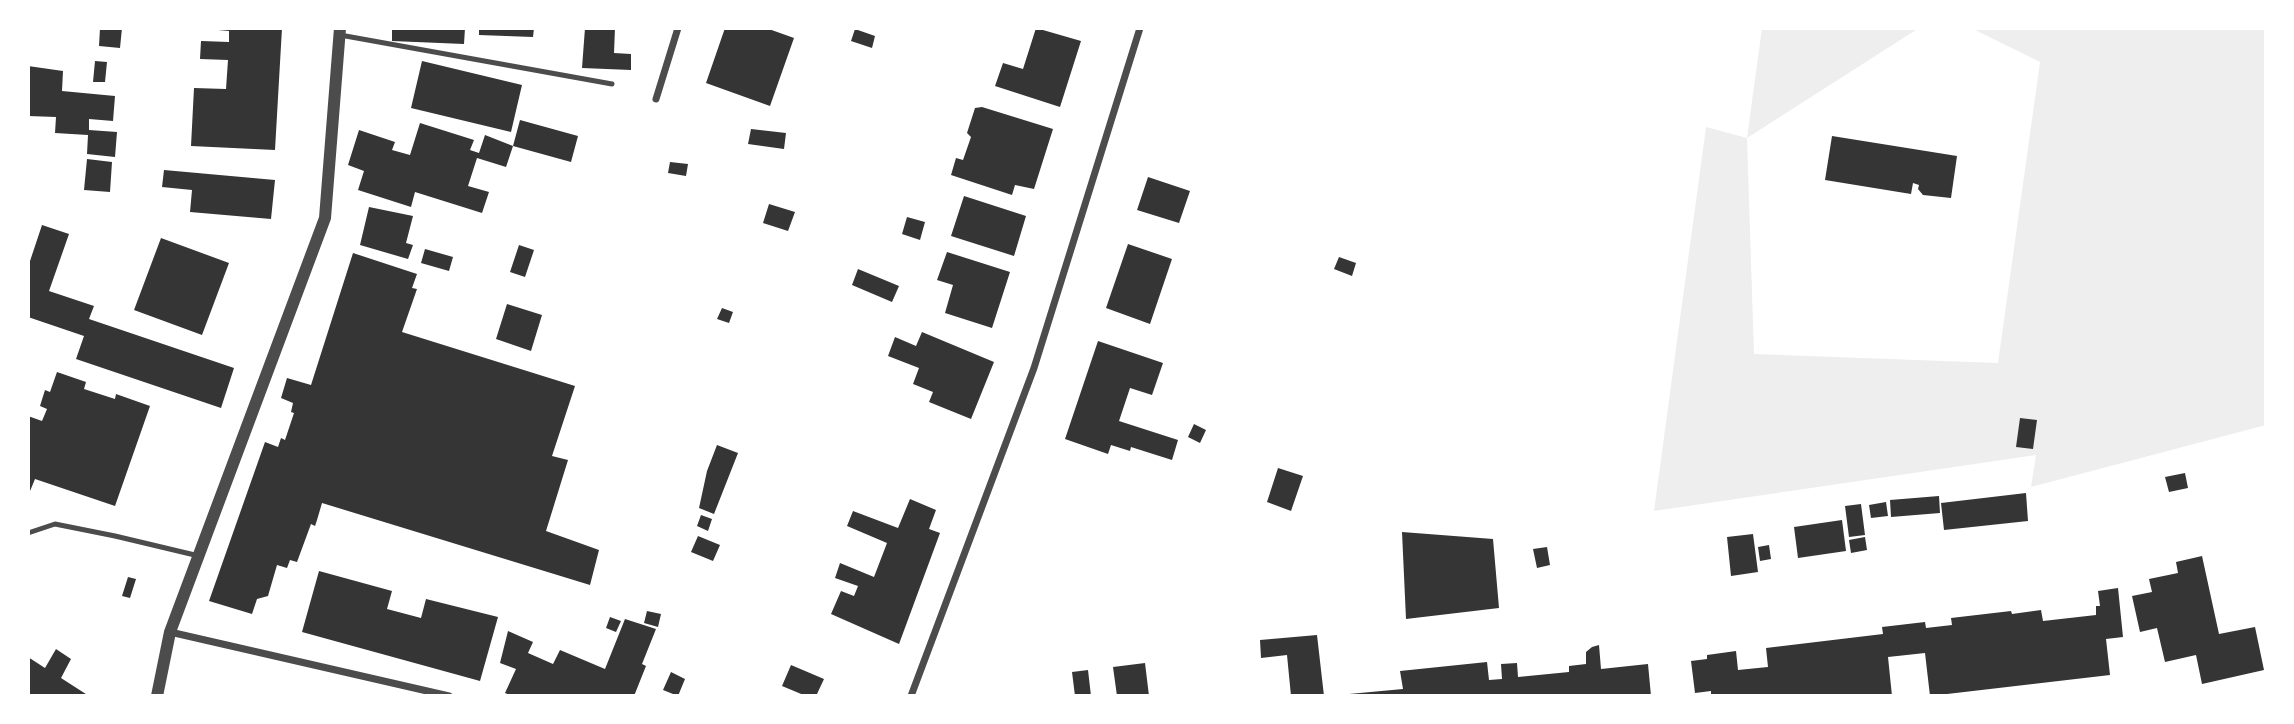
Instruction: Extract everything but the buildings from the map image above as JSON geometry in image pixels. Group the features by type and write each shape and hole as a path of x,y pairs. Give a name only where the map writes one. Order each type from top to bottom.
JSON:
{"street":[{"path":"656,99 678,28"},
{"path":"912,696 1034,368 1140,28"},
{"path":"157,696 170,632 325,218 340,32"},
{"path":"170,632 449,696"}],"lane":[{"path":"340,32 612,84"},
{"path":"28,533 55,524 199,556"}],"shaded area":[{"path":"1762,28 1919,28 1747,138"},
{"path":"1971,28 2266,28 2266,425 2031,487 2036,455 1654,511 1706,127 1747,138 1754,354 1998,363 2040,62"}]}
